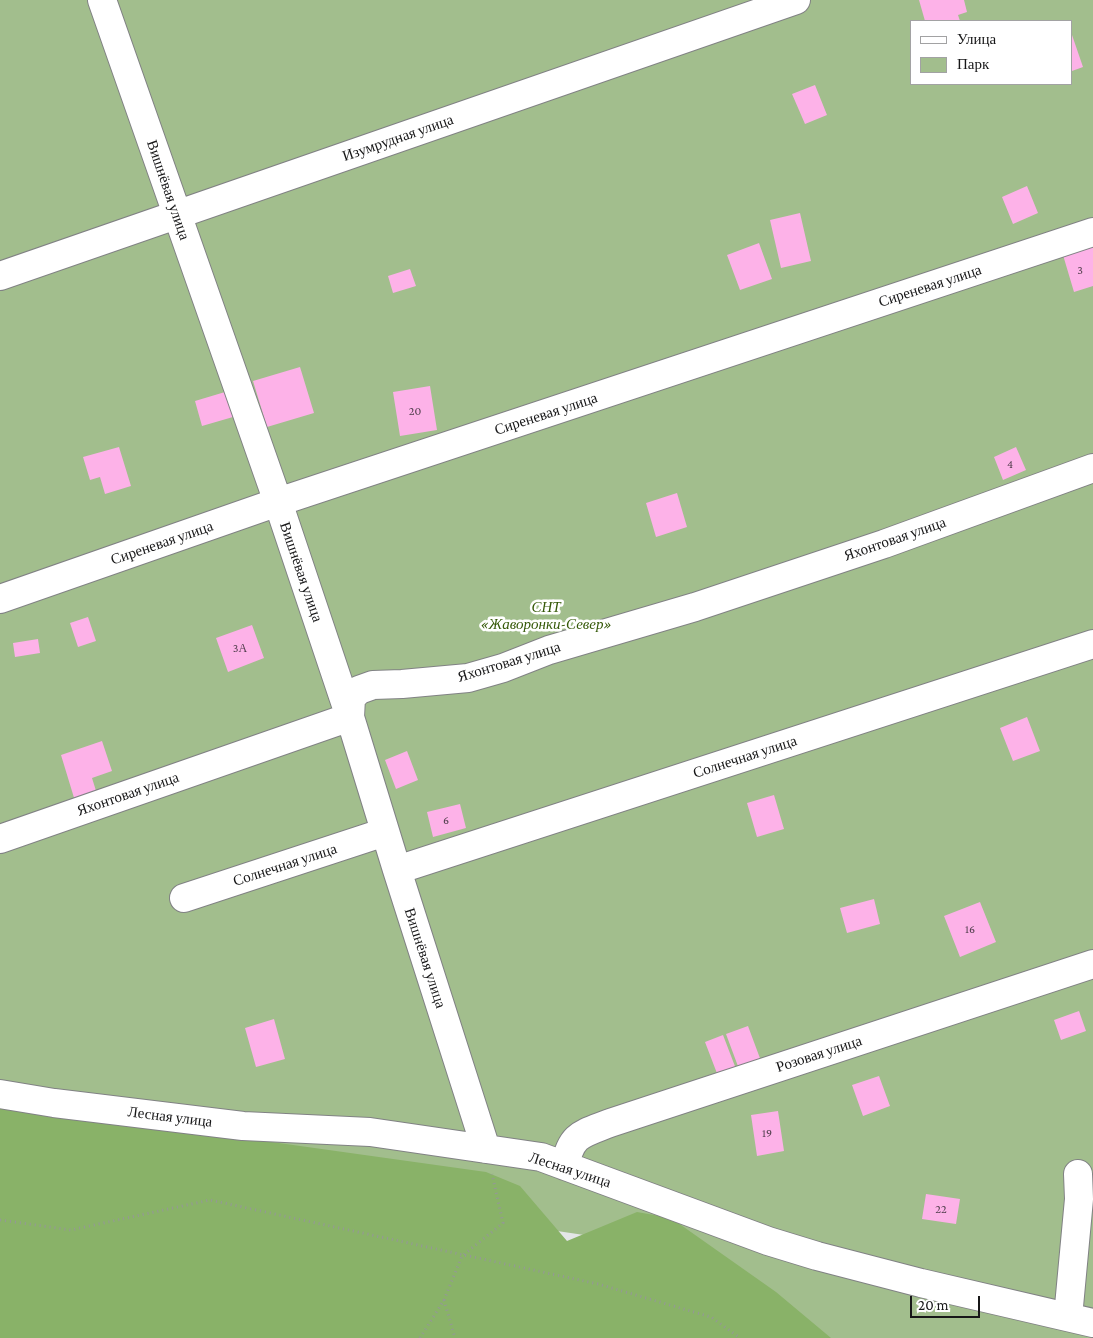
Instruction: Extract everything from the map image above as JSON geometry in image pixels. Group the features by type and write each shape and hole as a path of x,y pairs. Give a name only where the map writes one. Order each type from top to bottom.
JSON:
{"street":[{"name":"Вишнёвая улица","path":"102,0 278,502 350,717 396,870 486,1149"},
{"name":"Изумрудная улица","path":"0,276 796,0"},
{"name":"Сиреневая улица","path":"0,599 278,502 1093,232"},
{"name":"Яхонтовая улица","path":"0,839 350,717 351,698 359,690 373,685 468,678 503,668 549,650 695,607 875,547 1093,468"},
{"name":"Солнечная улица","path":"396,870 1093,644"},
{"name":"Солнечная улица","path":"184,898 385,832"},
{"name":"Розовая улица","path":"565,1166 569,1149 575,1139 610,1123 1093,964"},
{"name":"Лесная улица","path":"0,1094 64,1104 243,1126 370,1132 541,1158 768,1241 817,1256 921,1283 1080,1320"},
{"path":"1078,1174 1080,1320"}],"path":[{"path":"420,1338 444,1300 462,1256 503,1223 486,1149"},
{"path":"0,1220 71,1230 210,1200 598,1284 711,1317 740,1338"},
{"path":"444,1300 455,1338"}],"green space":[{"name":"СНТ «Жаворонки-Север»","path":"0,0 1093,0 1093,1338 782,1338 678,1249 0,1148"},
{"path":"0,1104 486,1172 520,1186 567,1241 637,1212 671,1218 776,1292 831,1338 0,1338"}],"building":[{"path":"919,0 964,0 967,12 958,15 960,20 925,20"},
{"path":"1073,38 1083,67 1073,71"},
{"path":"815,85 827,115 805,124 792,94"},
{"path":"1027,186 1038,213 1013,224 1002,197"},
{"path":"800,213 811,261 781,268 770,220"},
{"path":"759,243 772,279 740,290 727,255"},
{"path":"1093,246 1093,286 1074,292 1063,255"},
{"path":"410,269 416,286 393,293 388,276"},
{"path":"300,367 314,413 267,427 253,381"},
{"path":"430,386 437,430 400,436 393,392"},
{"path":"225,392 233,417 202,426 195,401"},
{"path":"119,447 131,486 105,494 100,477 90,480 83,457"},
{"path":"1016,447 1026,470 1003,480 994,457"},
{"path":"677,493 687,527 656,537 646,503"},
{"path":"88,617 96,641 78,647 70,623"},
{"path":"252,625 264,658 228,672 216,638"},
{"path":"38,639 40,653 15,657 13,643"},
{"path":"1027,717 1040,751 1013,761 1000,728"},
{"path":"102,741 112,771 92,778 97,794 75,801 61,755"},
{"path":"407,751 418,780 396,789 385,760"},
{"path":"774,795 784,829 757,837 747,803"},
{"path":"460,804 466,828 433,837 427,812"},
{"path":"874,899 880,924 847,933 840,908"},
{"path":"980,902 996,942 960,957 944,916"},
{"path":"1079,1011 1086,1031 1061,1040 1054,1020"},
{"path":"274,1019 285,1059 256,1067 245,1028"},
{"path":"748,1026 761,1061 739,1069 726,1034"},
{"path":"723,1035 736,1069 718,1076 705,1042"},
{"path":"879,1076 890,1106 863,1116 852,1085"},
{"path":"778,1111 784,1151 757,1156 751,1115"},
{"path":"926,1194 960,1199 956,1224 922,1219"}]}
